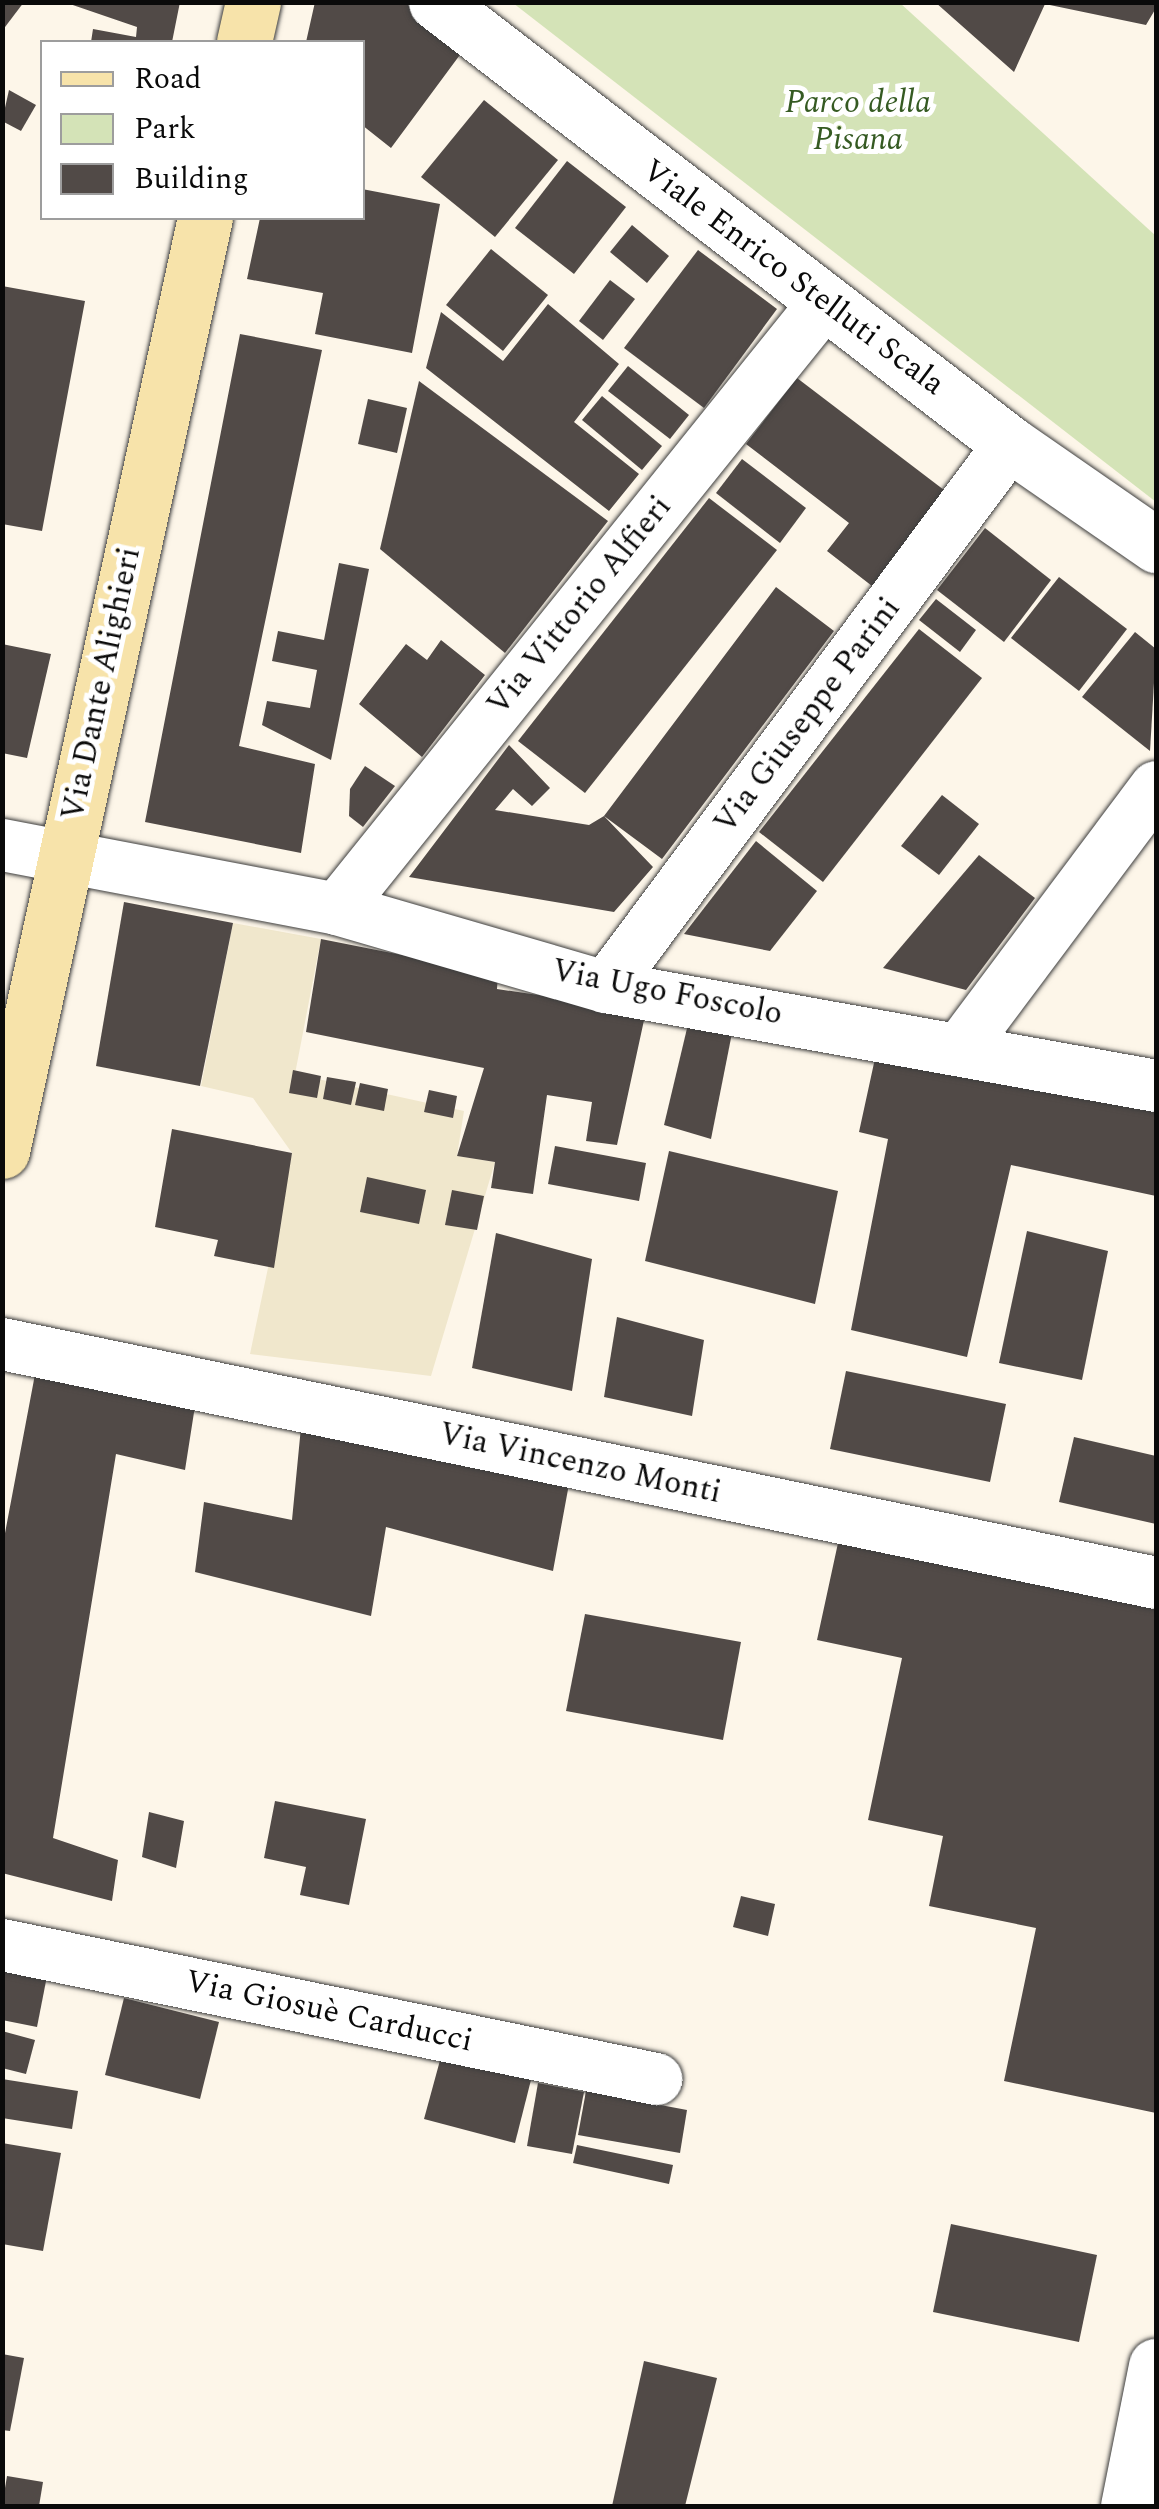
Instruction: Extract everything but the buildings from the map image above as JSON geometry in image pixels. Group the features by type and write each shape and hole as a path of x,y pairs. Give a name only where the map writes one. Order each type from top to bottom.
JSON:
{"main road":[{"path":"244,40 253,2"},
{"name":"Via Dante Alighieri","path":"2,1151 205,220"}],"street":[{"name":"Viale Enrico Stelluti Scala","path":"436,2 1010,444 1156,544"},
{"name":"Via Vittorio Alfieri","path":"337,909 824,303"},
{"name":"Via Giuseppe Parini","path":"606,987 1010,444"},
{"path":"963,1045 1156,787"},
{"name":"Via Ugo Foscolo","path":"2,845 337,909 606,987 963,1045 1156,1086"},
{"name":"Via Vincenzo Monti","path":"2,1344 1156,1584"},
{"name":"Via Giosuè Carducci","path":"2,1945 656,2080"},
{"path":"1128,2506 1156,2366"}],"shaded area":[{"path":"233,923 321,939 295,1074 464,1111 457,1156 495,1162 431,1376 250,1354 292,1153 253,1098 201,1086"}],"green space":[{"name":"Parco della Pisana","path":"513,3 900,3 1156,236 1156,502"}]}
